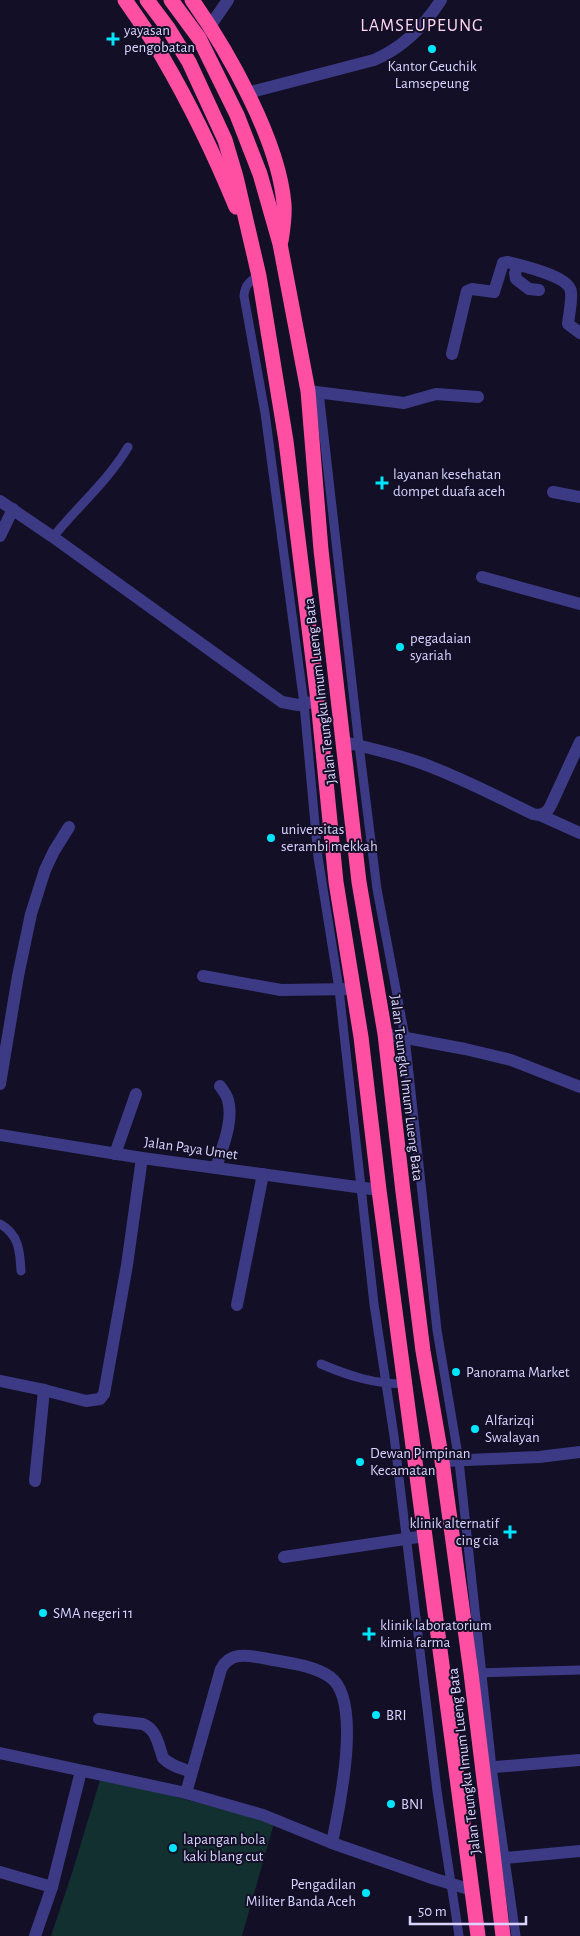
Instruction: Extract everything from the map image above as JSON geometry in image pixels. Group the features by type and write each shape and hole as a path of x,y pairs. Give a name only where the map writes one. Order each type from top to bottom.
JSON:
{"highway":[{"name":"Jalan Teungku Imum Lueng Bata","path":"125,0 162,56 193,113 213,153 255,255"},
{"name":"Jalan Teungku Imum Lueng Bata","path":"147,0 168,28 193,71 225,140 236,177 259,276 286,441 311,703 336,882 346,989 361,1037 379,1190 478,1936"},
{"name":"Jalan Teungku Imum Lueng Bata","path":"171,0 199,38 237,115 260,174 280,244 313,392 321,550 351,743 359,882 385,1034 421,1332 477,1673 499,1858 503,1936"},
{"name":"Jalan Teungku Imum Lueng Bata","path":"192,0 210,26 247,93 278,170 284,203 284,224 280,244"},
{"path":"336,882 359,882"}],"street":[{"path":"210,26 228,0"},
{"path":"247,93 374,60 386,55 398,48 441,0"},
{"path":"452,354 467,291 472,289 494,292 503,263 508,262 561,279 569,285 572,291 568,324 580,333"},
{"path":"518,265 515,273 516,279 529,289 539,290"},
{"path":"313,392 404,403 436,394 478,397"},
{"path":"554,492 580,497"},
{"path":"0,501 53,537 265,691 289,704 311,703"},
{"path":"0,536 13,509"},
{"path":"482,577 580,604"},
{"path":"540,815 548,811 580,742"},
{"path":"351,743 421,763 463,780 533,814 540,815 580,833"},
{"path":"0,1084 18,976 31,914 45,870 69,827"},
{"path":"203,976 281,990 346,989"},
{"path":"385,1034 511,1060 580,1087"},
{"path":"216,1168 228,1126 229,1114 228,1100 220,1086"},
{"path":"115,1154 136,1094"},
{"name":"Jalan Paya Umet","path":"0,1136 142,1158 379,1190"},
{"path":"0,1381 44,1390 86,1402 100,1399 104,1394 125,1274 142,1158"},
{"path":"237,1305 263,1174"},
{"path":"35,1481 44,1390"},
{"path":"442,1461 539,1457 580,1452"},
{"path":"284,1557 425,1536"},
{"path":"186,1793 221,1669 225,1661 239,1655 297,1665 321,1672 331,1678 343,1694 347,1745 346,1765 332,1843"},
{"path":"100,1719 149,1726 155,1733 163,1758 172,1765 192,1772"},
{"path":"0,1753 186,1793 263,1815 332,1843 472,1890"},
{"path":"487,1768 580,1760"},
{"path":"35,1936 52,1887 81,1771"},
{"path":"499,1858 580,1851"},
{"path":"0,1872 52,1887"}],"lane":[{"path":"53,537 72,514 109,476 128,447"},
{"path":"311,703 318,857 346,989 362,1188 374,1304 407,1538 437,1791 459,1936"},
{"path":"351,743 405,1037 437,1330 459,1461 477,1673 580,1670"},
{"path":"0,1224 10,1232 19,1245 21,1271"},
{"path":"321,1364 360,1380 386,1384 405,1384"},
{"path":"499,1858 516,1936"}],"green space":[{"name":"lapangan bola kaki blang cut","path":"101,1777 274,1823 242,1936 51,1936"}],"place":[{"name":"yayasan pengobatan","path":"113,39"},
{"name":"Kantor Geuchik Lamsepeung","path":"432,49"},
{"name":"layanan kesehatan dompet duafa aceh","path":"382,483"},
{"name":"pegadaian syariah","path":"400,647"},
{"name":"universitas serambi mekkah","path":"271,838"},
{"name":"Panorama Market","path":"456,1372"},
{"name":"Alfarizqi Swalayan","path":"475,1429"},
{"name":"Dewan Pimpinan Kecamatan","path":"360,1462"},
{"name":"klinik alternatif cing cia","path":"510,1532"},
{"name":"SMA negeri 11","path":"43,1613"},
{"name":"klinik laboratorium kimia farma","path":"369,1634"},
{"name":"BRI","path":"376,1715"},
{"name":"BNI","path":"391,1804"},
{"name":"lapangan bola kaki blang cut","path":"173,1848"},
{"name":"Pengadilan Militer Banda Aceh","path":"366,1893"}],"district":[{"name":"LAMSEUPEUNG","path":"422,25"}]}
